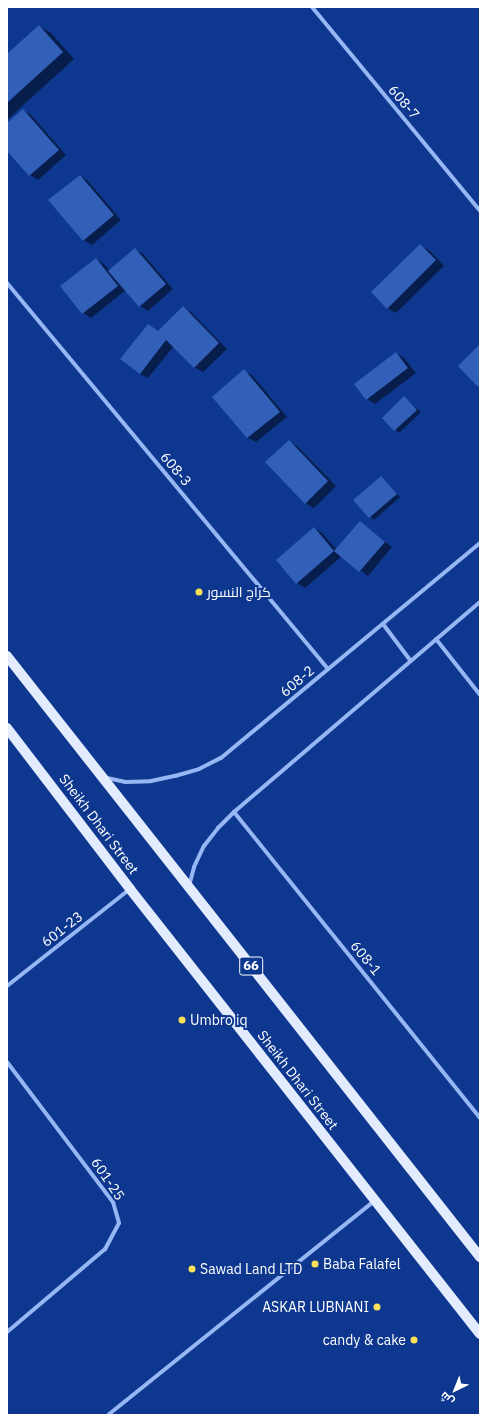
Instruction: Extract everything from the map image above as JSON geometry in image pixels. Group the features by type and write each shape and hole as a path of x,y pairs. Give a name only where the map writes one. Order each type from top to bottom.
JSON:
{"main road":[{"name":"66","path":"7,650 22,674"},
{"name":"66","path":"7,656 480,1257"},
{"name":"Sheikh Dhari Street","path":"7,728 130,889 480,1334"}],"street":[{"name":"608-7","path":"312,7 480,211"},
{"name":"608-3","path":"7,284 328,669"},
{"name":"608-2","path":"104,778 126,782 151,781 199,769 221,758 480,543"},
{"path":"189,887 194,867 204,846 234,812 410,660 480,602"},
{"path":"383,624 410,660"},
{"path":"436,639 480,695"},
{"name":"608-1","path":"234,812 480,1118"},
{"name":"601-23","path":"7,986 130,889"},
{"name":"601-25","path":"7,1062 113,1202 119,1223 105,1249 7,1332"},
{"path":"108,1415 375,1200"}],"building":[{"path":"39,25 63,52 7,103 7,54"},
{"path":"23,109 59,150 29,176 7,151 7,123"},
{"path":"80,175 114,215 83,241 48,200"},
{"path":"420,244 436,260 387,309 371,292"},
{"path":"135,248 166,284 139,307 108,271"},
{"path":"96,258 118,286 82,314 60,286"},
{"path":"183,306 219,343 194,368 166,340 140,374 120,359 148,324 158,331"},
{"path":"480,344 480,385 478,387 458,366"},
{"path":"396,352 408,368 366,400 354,384"},
{"path":"244,369 280,412 247,438 212,397"},
{"path":"404,396 417,410 394,431 382,418"},
{"path":"289,440 328,481 305,504 265,462"},
{"path":"381,476 397,494 369,518 353,500"},
{"path":"360,521 385,542 359,572 334,551"},
{"path":"314,527 334,551 296,584 276,560"}],"place":[{"name":"كراج النسور","path":"199,592"},
{"name":"Umbro iq","path":"182,1020"},
{"name":"Baba Falafel","path":"315,1264"},
{"name":"Sawad Land LTD","path":"192,1269"},
{"name":"ASKAR LUBNANI","path":"377,1307"},
{"name":"candy & cake","path":"414,1340"}]}
